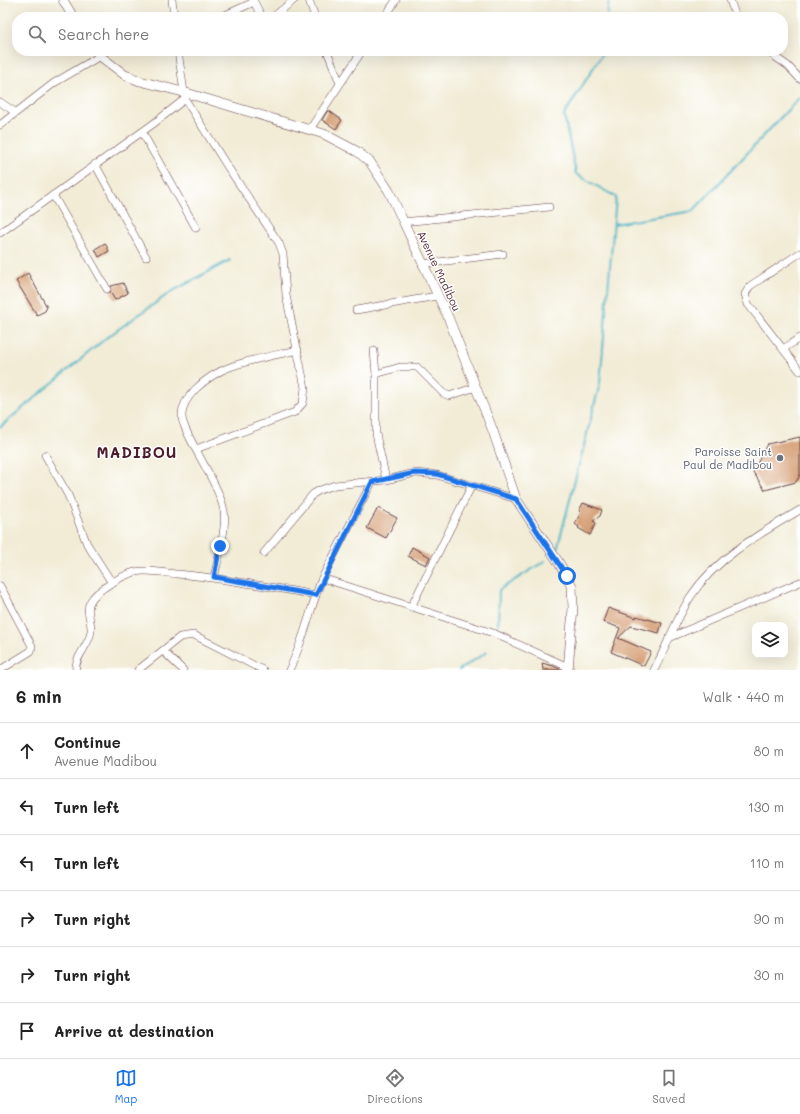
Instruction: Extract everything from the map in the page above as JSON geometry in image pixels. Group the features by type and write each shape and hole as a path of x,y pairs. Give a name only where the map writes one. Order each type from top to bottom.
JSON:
{"street":[{"path":"63,0 70,12"},
{"path":"172,0 173,12"},
{"path":"279,12 294,0"},
{"path":"309,0 313,12"},
{"path":"388,12 396,0"},
{"path":"730,0 734,12"},
{"path":"231,12 253,1 259,12"},
{"path":"0,125 54,83 95,56"},
{"name":"Avenue Madibou","path":"101,56 125,75 140,81 184,95 310,129 343,143 358,152 370,162 388,192 437,296 476,387 516,499 560,563 572,586 573,608 568,669"},
{"path":"179,56 184,95 226,166 279,243 283,254 286,295 305,388 305,397 300,408 295,412 196,449"},
{"path":"329,56 340,83"},
{"path":"310,129 359,56"},
{"path":"774,56 788,66 800,79"},
{"path":"0,233 142,132 184,95"},
{"path":"0,102 15,112"},
{"path":"142,132 196,228"},
{"path":"95,164 146,257"},
{"path":"53,195 107,290"},
{"path":"403,222 549,207"},
{"path":"800,253 750,286 746,294 748,304 800,371"},
{"path":"422,264 503,254"},
{"path":"356,310 437,296"},
{"path":"783,349 800,338"},
{"path":"214,577 225,513 220,498 182,417 184,404 188,397 200,386 228,368 245,362 298,350"},
{"path":"374,351 376,374 376,434 386,480"},
{"path":"376,374 400,367 417,367 443,393 449,396 476,387"},
{"path":"45,455 68,495 87,544 112,583"},
{"path":"264,553 313,494 335,485 372,482 415,473 425,473 437,474 516,499"},
{"path":"290,670 298,653 322,578 372,482"},
{"path":"411,607 472,485"},
{"path":"654,670 691,596 708,572 753,539 800,510"},
{"path":"76,670 76,662 89,640 91,630 88,610 90,602 112,583 126,575 146,571 214,577 316,595"},
{"path":"322,578 508,638 568,669"},
{"path":"669,638 800,582"},
{"path":"0,586 32,646 31,651 1,668"},
{"path":"138,670 180,637 194,634 263,670"},
{"path":"163,651 183,670"}],"building":[{"path":"328,110 342,120 336,129 322,120"},
{"path":"105,243 109,251 99,257 95,249"},
{"path":"28,273 47,307 45,311 37,315 16,281"},
{"path":"123,283 128,293 115,300 110,292 111,286"},
{"name":"Paroisse Saint Paul de Madibou","path":"800,437 800,475 796,482 765,490 753,472 767,444"},
{"path":"583,503 602,510 600,516 593,521 596,523 590,535 578,528 579,527 575,524 581,512 579,511"},
{"path":"378,508 397,518 386,538 367,528"},
{"path":"412,547 430,557 426,565 408,556"},
{"path":"608,608 636,618 636,616 662,623 659,633 631,626 618,638 651,652 644,666 611,652 620,628 603,622"},
{"path":"542,663 553,666 562,670 543,670"}],"waterway":[{"path":"608,12 609,0"},
{"path":"557,550 600,383 616,197 576,174 564,115 601,56"},
{"path":"614,224 693,211 800,97"},
{"path":"0,427 106,338 171,292 230,260"},
{"path":"498,628 499,590 545,561"},
{"path":"459,670 487,652"}],"place":[{"name":"Paroisse Saint Paul de Madibou","path":"780,458"}],"district":[{"name":"MADIBOU","path":"137,453"}],"route":[{"path":"220,546 214,577 316,595 322,578 372,482 397,478 415,473 437,474 516,499 560,563 567,576"}]}
